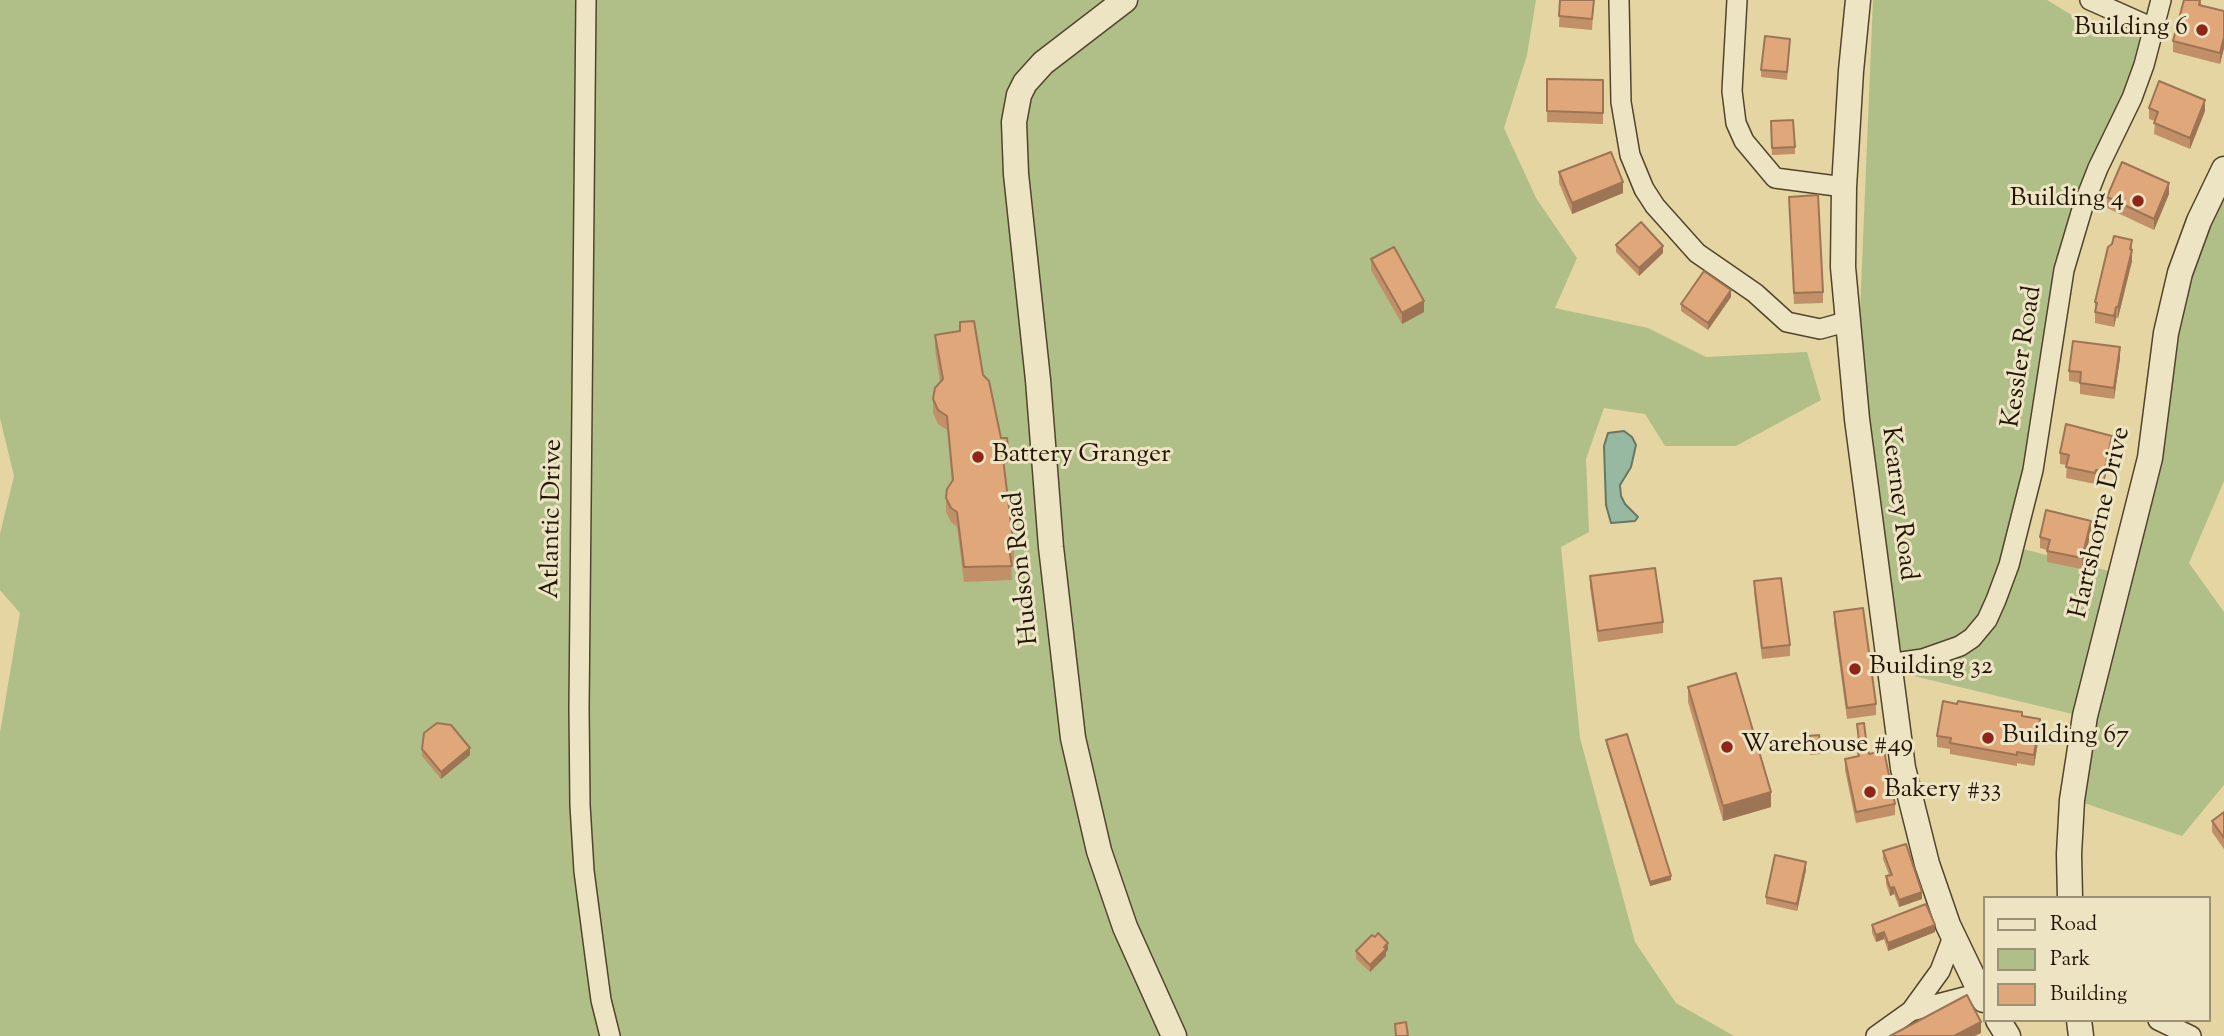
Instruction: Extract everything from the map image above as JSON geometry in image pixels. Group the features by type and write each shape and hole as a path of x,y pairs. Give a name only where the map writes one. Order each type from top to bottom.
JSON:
{"street":[{"name":"Atlantic Drive","path":"586,0 580,805 584,871 594,950 601,1000 610,1036"},
{"name":"Hudson Road","path":"1125,0 1052,55 1025,83 1019,95 1014,122 1051,547 1073,738 1099,851 1125,927 1174,1036"},
{"path":"1619,0 1620,102 1630,155 1644,190 1655,206 1698,253 1755,293 1787,322 1820,329 1849,321"},
{"path":"1737,0 1732,91 1736,123 1744,141 1774,178 1844,187"},
{"name":"Kearney Road","path":"1858,0 1844,187 1843,267 1857,419 1903,768 1927,864 1953,937 1982,993"},
{"path":"2090,0 2153,28"},
{"name":"Kessler Road","path":"1888,664 1923,659 1960,646 1972,638 1987,620 1996,600 2009,565 2033,470 2064,270 2088,194 2139,79 2161,0"},
{"name":"Hartshorne Drive","path":"2070,896 2072,800 2085,716 2150,458 2166,333 2180,273 2199,221 2224,169"},
{"path":"1876,1036 1911,1011 1940,971 1953,937"},
{"path":"1911,1011 1982,995"},
{"path":"2162,1022 2191,1036"}],"green space":[{"path":"0,0 1536,0 1527,55 1504,128 1536,198 1577,258 1555,308 1648,328 1706,357 1807,352 1821,400 1736,446 1665,446 1645,414 1604,408 1586,459 1589,532 1561,547 1580,738 1635,942 1676,1003 1734,1036 0,1036 0,733 20,613 0,590 0,534 14,476 0,418"},
{"path":"1873,0 2047,0 2099,32 2117,24 2140,35 2133,70 2064,256 2011,546 2121,574 2171,304 2224,177 2224,481 2189,563 2224,612 2224,785 2182,836 2066,797 2081,716 1897,672 1859,336"}],"shaded area":[{"path":"1624,431 1632,437 1636,445 1631,467 1620,485 1621,496 1638,517 1635,521 1611,523 1606,505 1604,446 1608,433"}],"building":[{"path":"1560,0 1594,0 1592,19 1559,16"},
{"name":"Building 6","path":"2184,0 2200,0 2199,5 2224,11 2224,37 2220,53 2173,41"},
{"path":"1765,36 1790,39 1787,72 1761,70"},
{"path":"1547,79 1603,80 1603,113 1547,111"},
{"path":"2159,81 2205,100 2190,138 2154,123 2158,112 2149,108"},
{"path":"1793,120 1795,147 1772,148 1771,121"},
{"path":"1611,152 1623,182 1572,203 1559,172"},
{"name":"Building 4","path":"2122,162 2169,183 2154,219 2107,197"},
{"path":"1818,195 1823,292 1794,293 1789,197"},
{"path":"1641,222 1663,246 1639,268 1616,245"},
{"path":"2114,236 2132,240 2132,250 2114,316 2095,312 2095,302 2108,247"},
{"path":"1394,247 1424,301 1402,313 1371,259"},
{"path":"1704,271 1731,290 1708,323 1681,304"},
{"name":"Battery Granger","path":"974,321 983,375 989,381 1001,438 1007,438 1008,448 1002,450 1014,549 1009,549 1012,566 964,567 957,512 951,508 946,498 947,489 953,480 947,416 938,410 933,399 935,388 943,379 935,335 960,331 960,322"},
{"path":"2073,341 2120,347 2114,388 2080,383 2081,372 2069,371"},
{"path":"2066,424 2112,436 2104,472 2096,470 2095,473 2066,467 2069,455 2060,453"},
{"path":"2046,510 2091,521 2082,558 2047,551 2050,540 2040,537"},
{"path":"1655,568 1663,622 1598,631 1590,576"},
{"path":"1781,578 1790,645 1762,648 1754,581"},
{"name":"Building 32","path":"1863,608 1876,704 1847,708 1834,612"},
{"name":"Warehouse #49","path":"1736,673 1771,792 1723,806 1688,687"},
{"name":"Building 67","path":"1943,701 2022,712 2022,716 2040,719 2034,755 2017,752 2017,755 1950,743 1951,738 1937,736"},
{"path":"437,723 451,725 470,748 441,772 422,749 424,733"},
{"path":"1864,723 1867,748 1860,749 1857,724"},
{"path":"1627,734 1671,876 1650,882 1606,740"},
{"path":"1819,735 1821,750 1810,751 1808,736"},
{"name":"Bakery #33","path":"1868,750 1869,754 1884,751 1895,804 1856,812 1845,759 1859,756 1858,752"},
{"path":"2224,812 2224,838 2212,821"},
{"path":"1906,844 1922,892 1899,900 1894,887 1890,888 1886,876 1892,875 1883,851"},
{"path":"1775,855 1806,862 1797,904 1766,897"},
{"path":"1926,904 1935,925 1888,943 1884,932 1876,935 1872,925"},
{"path":"1378,933 1388,943 1384,947 1386,949 1370,965 1356,951 1372,935 1375,937"},
{"path":"1967,995 1981,1022 1954,1036 1890,1036"},
{"path":"1406,1022 1408,1036 1396,1036 1395,1024"}],"place":[{"name":"Building 6","path":"2202,30"},
{"name":"Building 4","path":"2138,201"},
{"name":"Battery Granger","path":"978,457"},
{"name":"Building 32","path":"1855,669"},
{"name":"Building 67","path":"1988,738"},
{"name":"Warehouse #49","path":"1727,747"},
{"name":"Bakery #33","path":"1870,792"}]}
